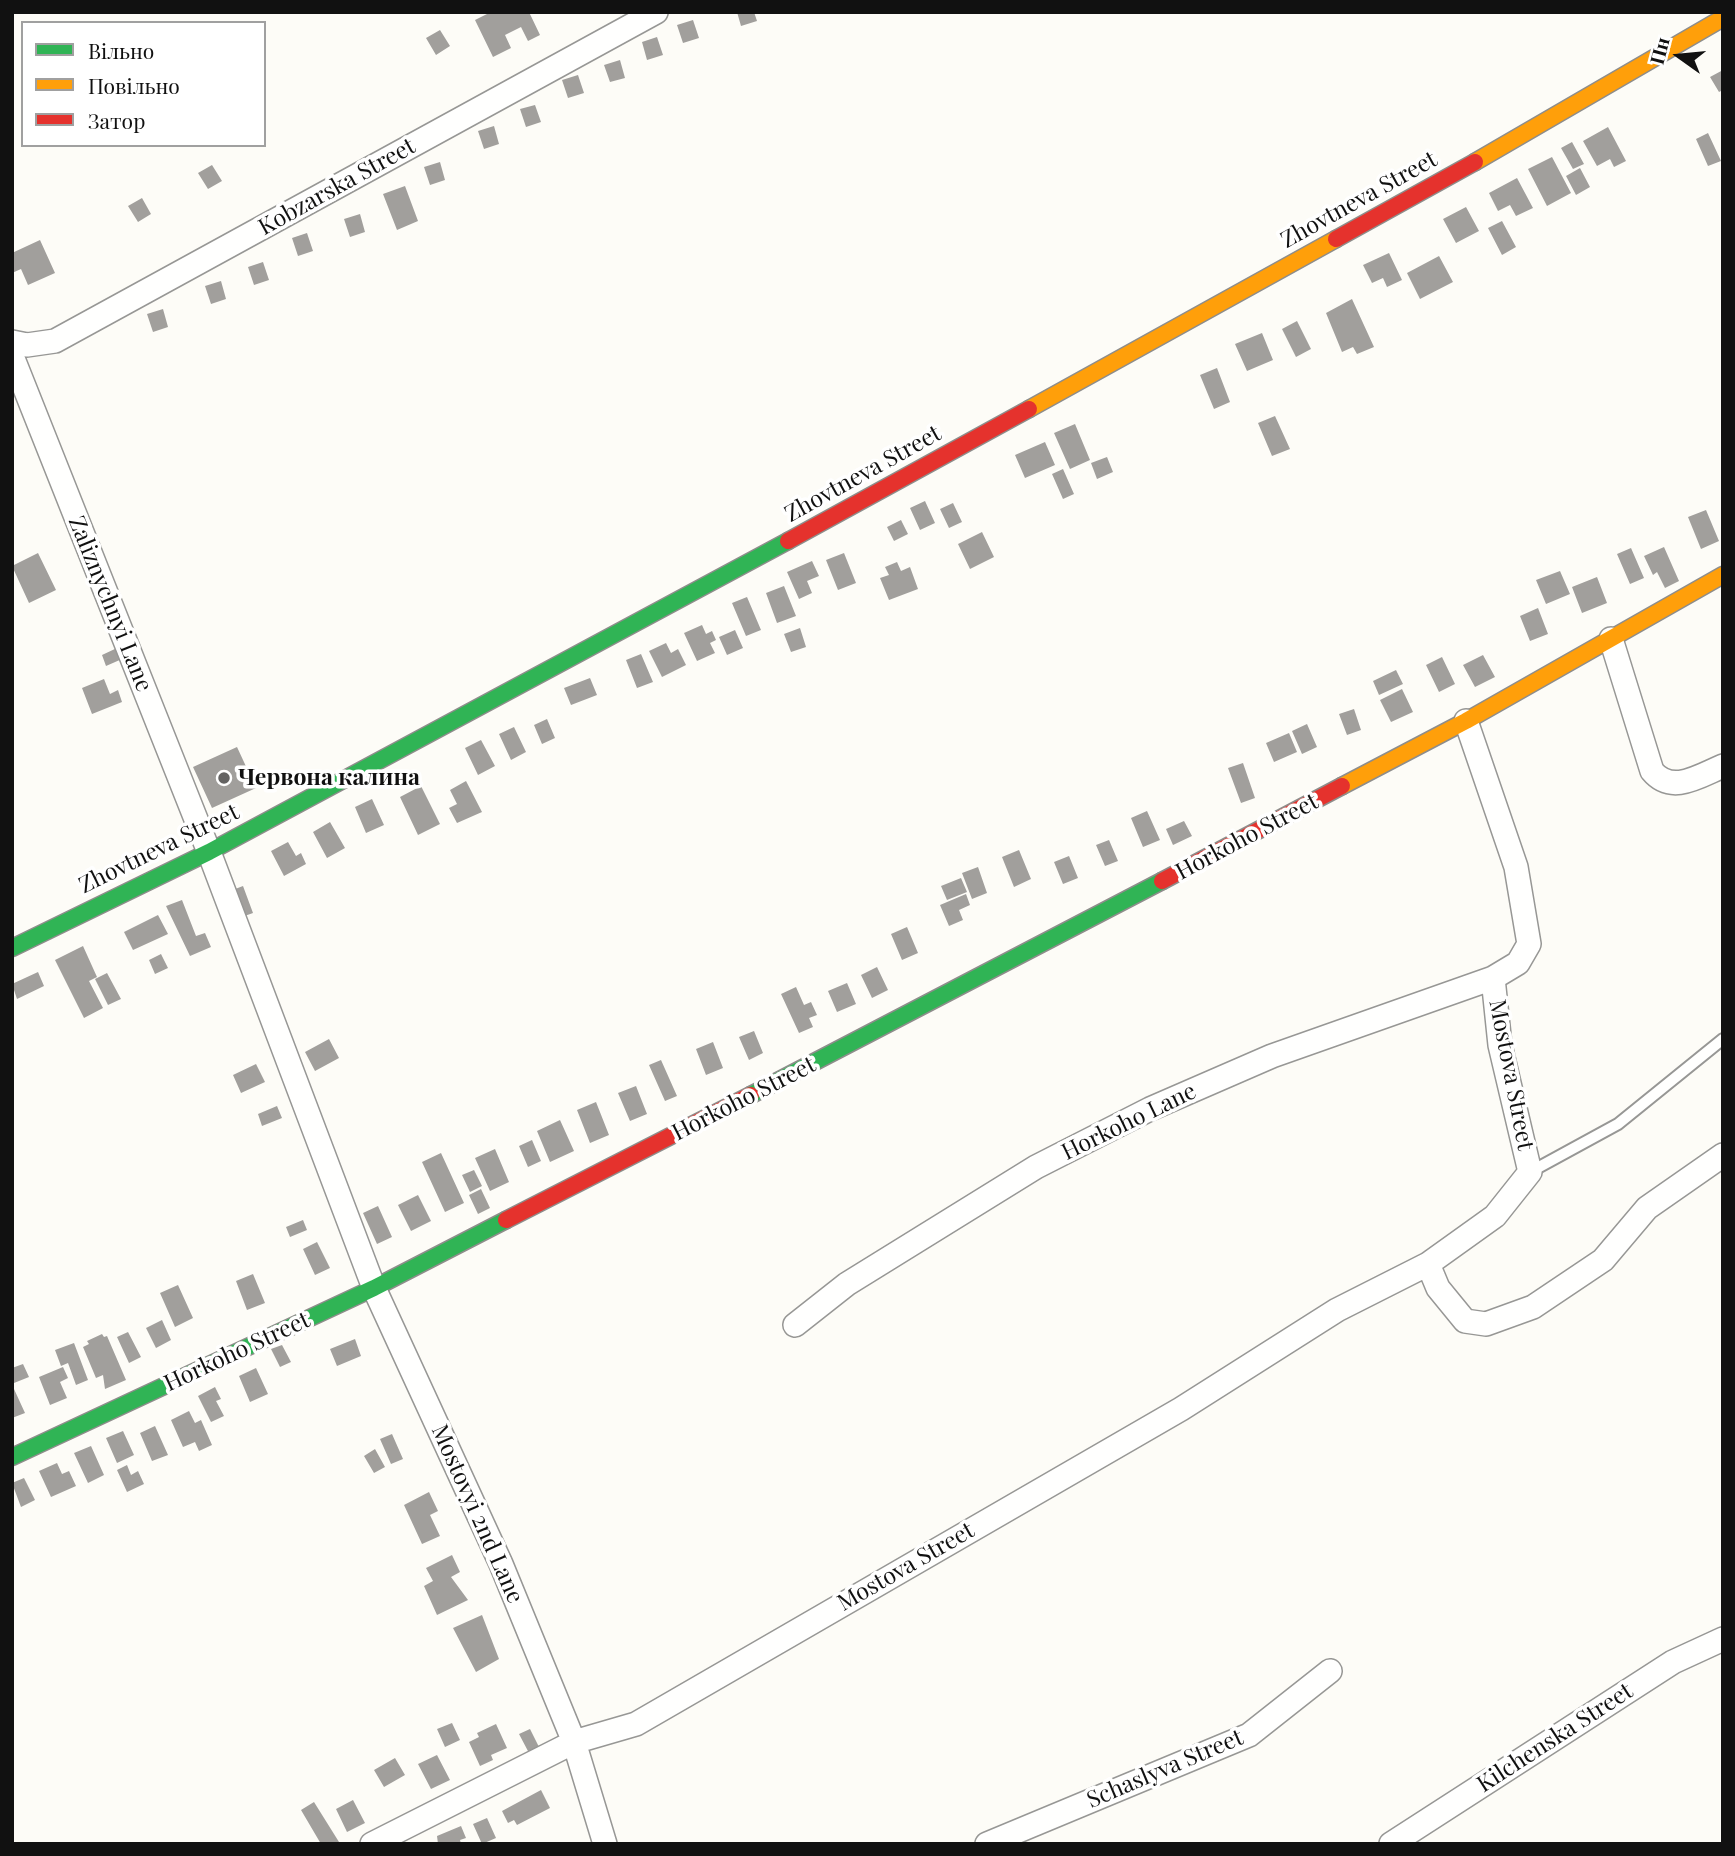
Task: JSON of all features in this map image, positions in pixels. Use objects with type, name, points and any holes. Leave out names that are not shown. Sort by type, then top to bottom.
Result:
[{"type":"street","name":"Kobzarska Street","points":[[12,342],[27,345],[55,341],[656,12]]},
{"type":"street","name":"Zhovtneva Street","points":[[12,948],[209,852],[901,480],[1561,114],[1723,18]]},
{"type":"street","name":"Zaliznychnyi Lane","points":[[12,356],[209,852],[374,1288]]},
{"type":"street","name":"Horkoho Street","points":[[12,1457],[374,1288],[948,994],[1466,721],[1723,575]]},
{"type":"street","points":[[1611,639],[1652,771],[1658,779],[1668,783],[1681,783],[1723,766]]},
{"type":"street","points":[[1466,721],[1516,867],[1528,923],[1529,944],[1518,963],[1493,978]]},
{"type":"street","name":"Mostova Street","points":[[372,1844],[574,1742],[636,1724],[1181,1409],[1337,1310],[1428,1264],[1495,1216],[1530,1172],[1500,1045],[1493,978]]},
{"type":"street","name":"Horkoho Lane","points":[[795,1325],[847,1284],[1036,1167],[1150,1110],[1272,1056],[1493,978]]},
{"type":"street","points":[[1428,1264],[1438,1288],[1465,1321],[1486,1324],[1533,1307],[1603,1260],[1647,1208],[1723,1155]]},
{"type":"street","name":"Mostovyi 2nd Lane","points":[[374,1288],[501,1564],[574,1742],[605,1844]]},
{"type":"street","name":"Kilchenska Street","points":[[1391,1844],[1673,1662],[1723,1639]]},
{"type":"street","name":"Schaslyva Street","points":[[987,1844],[1155,1777],[1249,1735],[1330,1671]]},
{"type":"lane","name":"Mostova Street","points":[[1530,1172],[1618,1124],[1723,1040]]},
{"type":"building","points":[[491,12],[529,12],[540,35],[528,41],[521,27],[505,35],[511,48],[493,57],[475,20]]},
{"type":"building","points":[[737,12],[754,12],[757,21],[741,26]]},
{"type":"building","points":[[693,20],[699,38],[683,43],[677,25]]},
{"type":"building","points":[[440,30],[450,46],[436,55],[426,38]]},
{"type":"building","points":[[657,37],[663,55],[647,60],[642,42]]},
{"type":"building","points":[[620,60],[625,78],[610,82],[604,65]]},
{"type":"building","points":[[1723,70],[1723,90],[1719,92],[1710,77]]},
{"type":"building","points":[[578,75],[584,93],[568,98],[562,80]]},
{"type":"building","points":[[535,105],[541,122],[526,127],[520,109]]},
{"type":"building","points":[[494,126],[499,144],[484,149],[478,131]]},
{"type":"building","points":[[1608,127],[1626,161],[1614,167],[1610,159],[1597,166],[1583,141]]},
{"type":"building","points":[[1708,133],[1721,161],[1708,166],[1696,139]]},
{"type":"building","points":[[1572,142],[1584,164],[1573,169],[1561,148]]},
{"type":"building","points":[[1552,157],[1571,193],[1547,206],[1528,169]]},
{"type":"building","points":[[440,162],[445,180],[430,185],[424,167]]},
{"type":"building","points":[[212,165],[222,181],[208,189],[198,173]]},
{"type":"building","points":[[1580,168],[1590,187],[1576,195],[1566,176]]},
{"type":"building","points":[[1517,178],[1533,208],[1516,216],[1510,205],[1498,211],[1489,193]]},
{"type":"building","points":[[405,186],[418,221],[397,230],[383,194]]},
{"type":"building","points":[[142,198],[151,214],[138,222],[128,206]]},
{"type":"building","points":[[1466,207],[1479,231],[1456,243],[1443,219]]},
{"type":"building","points":[[360,214],[365,232],[350,237],[344,219]]},
{"type":"building","points":[[1502,221],[1516,247],[1502,255],[1488,228]]},
{"type":"building","points":[[307,233],[313,251],[298,256],[292,238]]},
{"type":"building","points":[[40,240],[55,273],[28,285],[21,269],[12,273],[12,253]]},
{"type":"building","points":[[1389,253],[1402,280],[1387,287],[1383,278],[1372,283],[1363,265]]},
{"type":"building","points":[[1439,256],[1453,282],[1420,299],[1407,273]]},
{"type":"building","points":[[263,262],[269,280],[254,285],[248,267]]},
{"type":"building","points":[[221,281],[226,299],[211,304],[205,286]]},
{"type":"building","points":[[1352,299],[1374,347],[1357,354],[1353,347],[1342,352],[1326,313]]},
{"type":"building","points":[[163,309],[168,327],[153,332],[147,314]]},
{"type":"building","points":[[1297,321],[1311,349],[1296,357],[1282,329]]},
{"type":"building","points":[[1262,333],[1273,360],[1247,371],[1235,344]]},
{"type":"building","points":[[1217,368],[1230,402],[1214,409],[1200,375]]},
{"type":"building","points":[[1275,416],[1290,449],[1272,456],[1258,423]]},
{"type":"building","points":[[1075,424],[1090,460],[1070,469],[1054,433]]},
{"type":"building","points":[[1045,442],[1055,465],[1025,478],[1015,455]]},
{"type":"building","points":[[1107,457],[1113,472],[1097,479],[1091,463]]},
{"type":"building","points":[[1063,469],[1074,494],[1063,499],[1052,474]]},
{"type":"building","points":[[925,501],[935,523],[920,530],[910,508]]},
{"type":"building","points":[[953,503],[962,522],[949,528],[940,509]]},
{"type":"building","points":[[1706,510],[1719,541],[1701,549],[1688,517]]},
{"type":"building","points":[[901,520],[908,534],[894,541],[887,527]]},
{"type":"building","points":[[982,532],[994,557],[970,569],[958,544]]},
{"type":"building","points":[[1664,547],[1679,581],[1665,588],[1657,572],[1653,575],[1644,556]]},
{"type":"building","points":[[1631,548],[1644,578],[1630,584],[1617,554]]},
{"type":"building","points":[[38,553],[56,590],[29,603],[12,566]]},
{"type":"building","points":[[844,553],[856,583],[838,590],[826,560]]},
{"type":"building","points":[[812,561],[819,576],[807,581],[812,593],[799,599],[787,572]]},
{"type":"building","points":[[897,562],[901,571],[910,567],[918,589],[889,600],[880,578],[889,575],[885,567]]},
{"type":"building","points":[[1560,571],[1570,594],[1546,604],[1536,580]]},
{"type":"building","points":[[1597,577],[1607,603],[1582,613],[1572,587]]},
{"type":"building","points":[[784,586],[796,616],[777,623],[766,593]]},
{"type":"building","points":[[747,597],[761,630],[746,636],[732,603]]},
{"type":"building","points":[[1538,608],[1548,634],[1530,641],[1520,616]]},
{"type":"building","points":[[702,625],[706,634],[712,631],[716,640],[710,643],[715,653],[697,661],[684,633]]},
{"type":"building","points":[[800,628],[806,647],[791,652],[784,634]]},
{"type":"building","points":[[735,630],[743,648],[727,655],[719,637]]},
{"type":"building","points":[[666,643],[671,653],[678,649],[686,665],[662,677],[649,651]]},
{"type":"building","points":[[117,648],[122,659],[106,666],[102,655]]},
{"type":"building","points":[[641,654],[653,682],[637,688],[626,660]]},
{"type":"building","points":[[1483,655],[1495,677],[1475,687],[1463,665]]},
{"type":"building","points":[[1442,657],[1455,684],[1439,692],[1426,665]]},
{"type":"building","points":[[1396,670],[1403,684],[1379,695],[1373,681]]},
{"type":"building","points":[[590,678],[597,695],[571,705],[564,688]]},
{"type":"building","points":[[104,679],[110,694],[118,690],[122,702],[92,714],[82,688]]},
{"type":"building","points":[[1402,689],[1413,712],[1391,722],[1380,700]]},
{"type":"building","points":[[1354,709],[1361,730],[1347,735],[1339,714]]},
{"type":"building","points":[[547,719],[555,738],[542,744],[534,725]]},
{"type":"building","points":[[1307,724],[1317,747],[1302,754],[1292,731]]},
{"type":"building","points":[[514,727],[526,752],[511,760],[499,734]]},
{"type":"building","points":[[1289,733],[1297,752],[1274,762],[1266,743]]},
{"type":"building","points":[[481,740],[495,766],[478,775],[465,748]]},
{"type":"building","name":"Червона калина","points":[[237,747],[256,788],[212,808],[193,767]]},
{"type":"building","points":[[1243,763],[1255,798],[1241,803],[1228,768]]},
{"type":"building","points":[[466,781],[482,812],[457,823],[449,808],[457,804],[450,790]]},
{"type":"building","points":[[421,786],[440,824],[418,835],[400,797]]},
{"type":"building","points":[[372,799],[384,825],[366,833],[355,807]]},
{"type":"building","points":[[1147,811],[1160,840],[1143,847],[1131,818]]},
{"type":"building","points":[[1184,821],[1192,836],[1173,845],[1166,829]]},
{"type":"building","points":[[330,822],[345,848],[327,858],[313,832]]},
{"type":"building","points":[[1109,840],[1118,861],[1105,866],[1096,845]]},
{"type":"building","points":[[288,842],[296,856],[301,853],[306,864],[284,876],[271,851]]},
{"type":"building","points":[[1019,850],[1031,879],[1014,887],[1002,857]]},
{"type":"building","points":[[1069,856],[1078,878],[1063,884],[1054,862]]},
{"type":"building","points":[[978,867],[987,893],[972,899],[962,873]]},
{"type":"building","points":[[961,878],[967,892],[947,900],[941,886]]},
{"type":"building","points":[[243,886],[253,913],[239,918],[230,891]]},
{"type":"building","points":[[966,894],[970,905],[959,910],[963,920],[949,926],[940,905]]},
{"type":"building","points":[[182,900],[196,936],[205,933],[211,947],[190,956],[166,906]]},
{"type":"building","points":[[158,915],[168,934],[133,950],[124,932]]},
{"type":"building","points":[[907,927],[918,953],[902,960],[891,934]]},
{"type":"building","points":[[83,946],[97,977],[89,981],[103,1008],[84,1018],[55,960]]},
{"type":"building","points":[[161,954],[168,968],[155,974],[149,960]]},
{"type":"building","points":[[877,967],[888,990],[872,998],[861,975]]},
{"type":"building","points":[[38,972],[44,986],[17,999],[12,984]]},
{"type":"building","points":[[107,973],[121,999],[108,1005],[95,979]]},
{"type":"building","points":[[847,983],[856,1004],[837,1012],[828,991]]},
{"type":"building","points":[[796,987],[804,1005],[811,1002],[817,1015],[809,1018],[813,1027],[799,1033],[781,994]]},
{"type":"building","points":[[754,1031],[763,1053],[749,1060],[739,1037]]},
{"type":"building","points":[[329,1039],[339,1058],[315,1071],[305,1052]]},
{"type":"building","points":[[713,1042],[723,1068],[706,1075],[696,1049]]},
{"type":"building","points":[[661,1060],[677,1096],[665,1101],[649,1065]]},
{"type":"building","points":[[256,1064],[265,1082],[241,1093],[233,1075]]},
{"type":"building","points":[[636,1086],[647,1114],[630,1121],[618,1093]]},
{"type":"building","points":[[596,1102],[609,1135],[590,1143],[577,1110]]},
{"type":"building","points":[[277,1106],[282,1118],[262,1126],[258,1114]]},
{"type":"building","points":[[560,1120],[574,1151],[550,1162],[537,1131]]},
{"type":"building","points":[[532,1140],[541,1161],[528,1167],[519,1146]]},
{"type":"building","points":[[495,1149],[509,1182],[490,1191],[475,1158]]},
{"type":"building","points":[[441,1153],[464,1203],[445,1212],[422,1162]]},
{"type":"building","points":[[474,1170],[482,1186],[470,1192],[462,1175]]},
{"type":"building","points":[[481,1189],[490,1208],[478,1214],[469,1195]]},
{"type":"building","points":[[418,1195],[431,1221],[411,1231],[398,1205]]},
{"type":"building","points":[[378,1206],[392,1237],[377,1244],[363,1213]]},
{"type":"building","points":[[303,1220],[307,1230],[290,1237],[286,1227]]},
{"type":"building","points":[[317,1242],[330,1268],[315,1275],[303,1249]]},
{"type":"building","points":[[253,1274],[265,1303],[247,1310],[236,1281]]},
{"type":"building","points":[[178,1285],[193,1318],[175,1327],[160,1293]]},
{"type":"building","points":[[162,1320],[171,1340],[156,1348],[146,1328]]},
{"type":"building","points":[[128,1332],[141,1357],[129,1363],[117,1337]]},
{"type":"building","points":[[102,1334],[107,1336],[126,1380],[105,1389],[103,1375],[96,1378],[83,1347],[89,1344],[87,1341]]},
{"type":"building","points":[[355,1339],[361,1356],[337,1366],[330,1349]]},
{"type":"building","points":[[74,1343],[88,1380],[76,1385],[68,1363],[61,1366],[55,1350]]},
{"type":"building","points":[[282,1345],[291,1362],[280,1367],[271,1349]]},
{"type":"building","points":[[23,1364],[29,1377],[14,1383],[12,1368]]},
{"type":"building","points":[[63,1367],[68,1378],[60,1382],[67,1398],[50,1405],[39,1377]]},
{"type":"building","points":[[256,1368],[268,1394],[250,1402],[239,1376]]},
{"type":"building","points":[[215,1387],[221,1399],[216,1401],[224,1416],[211,1422],[198,1396]]},
{"type":"building","points":[[14,1389],[25,1413],[12,1418],[12,1390]]},
{"type":"building","points":[[189,1411],[195,1423],[201,1420],[212,1445],[199,1451],[195,1442],[183,1447],[171,1420]]},
{"type":"building","points":[[155,1426],[168,1455],[152,1461],[140,1433]]},
{"type":"building","points":[[123,1431],[134,1455],[117,1463],[106,1438]]},
{"type":"building","points":[[392,1434],[403,1459],[391,1464],[380,1439]]},
{"type":"building","points":[[91,1446],[104,1475],[88,1483],[74,1453]]},
{"type":"building","points":[[375,1449],[385,1467],[374,1473],[364,1456]]},
{"type":"building","points":[[57,1463],[62,1474],[69,1471],[76,1486],[51,1497],[39,1471]]},
{"type":"building","points":[[127,1465],[131,1475],[138,1471],[144,1484],[127,1492],[117,1470]]},
{"type":"building","points":[[24,1478],[35,1500],[21,1507],[12,1483]]},
{"type":"building","points":[[429,1492],[438,1511],[430,1515],[440,1536],[422,1544],[404,1505]]},
{"type":"building","points":[[452,1555],[460,1572],[451,1577],[468,1600],[437,1615],[424,1586],[433,1581],[426,1568]]},
{"type":"building","points":[[482,1615],[499,1659],[476,1672],[453,1628]]},
{"type":"building","points":[[452,1723],[460,1740],[445,1747],[437,1729]]},
{"type":"building","points":[[496,1724],[507,1748],[491,1755],[493,1760],[480,1766],[469,1742],[479,1737],[477,1733]]},
{"type":"building","points":[[530,1729],[539,1747],[529,1753],[519,1734]]},
{"type":"building","points":[[437,1755],[450,1780],[431,1789],[418,1764]]},
{"type":"building","points":[[395,1758],[405,1775],[384,1787],[374,1770]]},
{"type":"building","points":[[541,1790],[550,1808],[517,1825],[514,1820],[508,1823],[502,1811]]},
{"type":"building","points":[[353,1800],[365,1823],[347,1832],[336,1809]]},
{"type":"building","points":[[314,1802],[339,1842],[336,1844],[321,1844],[301,1810]]},
{"type":"building","points":[[487,1818],[496,1838],[482,1844],[473,1824]]},
{"type":"building","points":[[461,1826],[466,1838],[460,1840],[461,1844],[438,1844],[437,1836]]},
{"type":"traffic: fast","points":[[12,948],[209,852],[788,541]]},
{"type":"traffic: fast","points":[[751,1095],[1162,881]]},
{"type":"traffic: fast","points":[[12,1457],[374,1288],[506,1220]]},
{"type":"traffic: slow","points":[[1475,162],[1723,18]]},
{"type":"traffic: slow","points":[[1029,409],[1336,239]]},
{"type":"traffic: slow","points":[[1342,786],[1466,721],[1723,575]]},
{"type":"traffic: jam","points":[[1336,239],[1475,162]]},
{"type":"traffic: jam","points":[[788,541],[1029,409]]},
{"type":"traffic: jam","points":[[1162,881],[1342,786]]},
{"type":"traffic: jam","points":[[506,1220],[751,1095]]},
{"type":"place","name":"Червона калина","points":[[224,778]]}]
